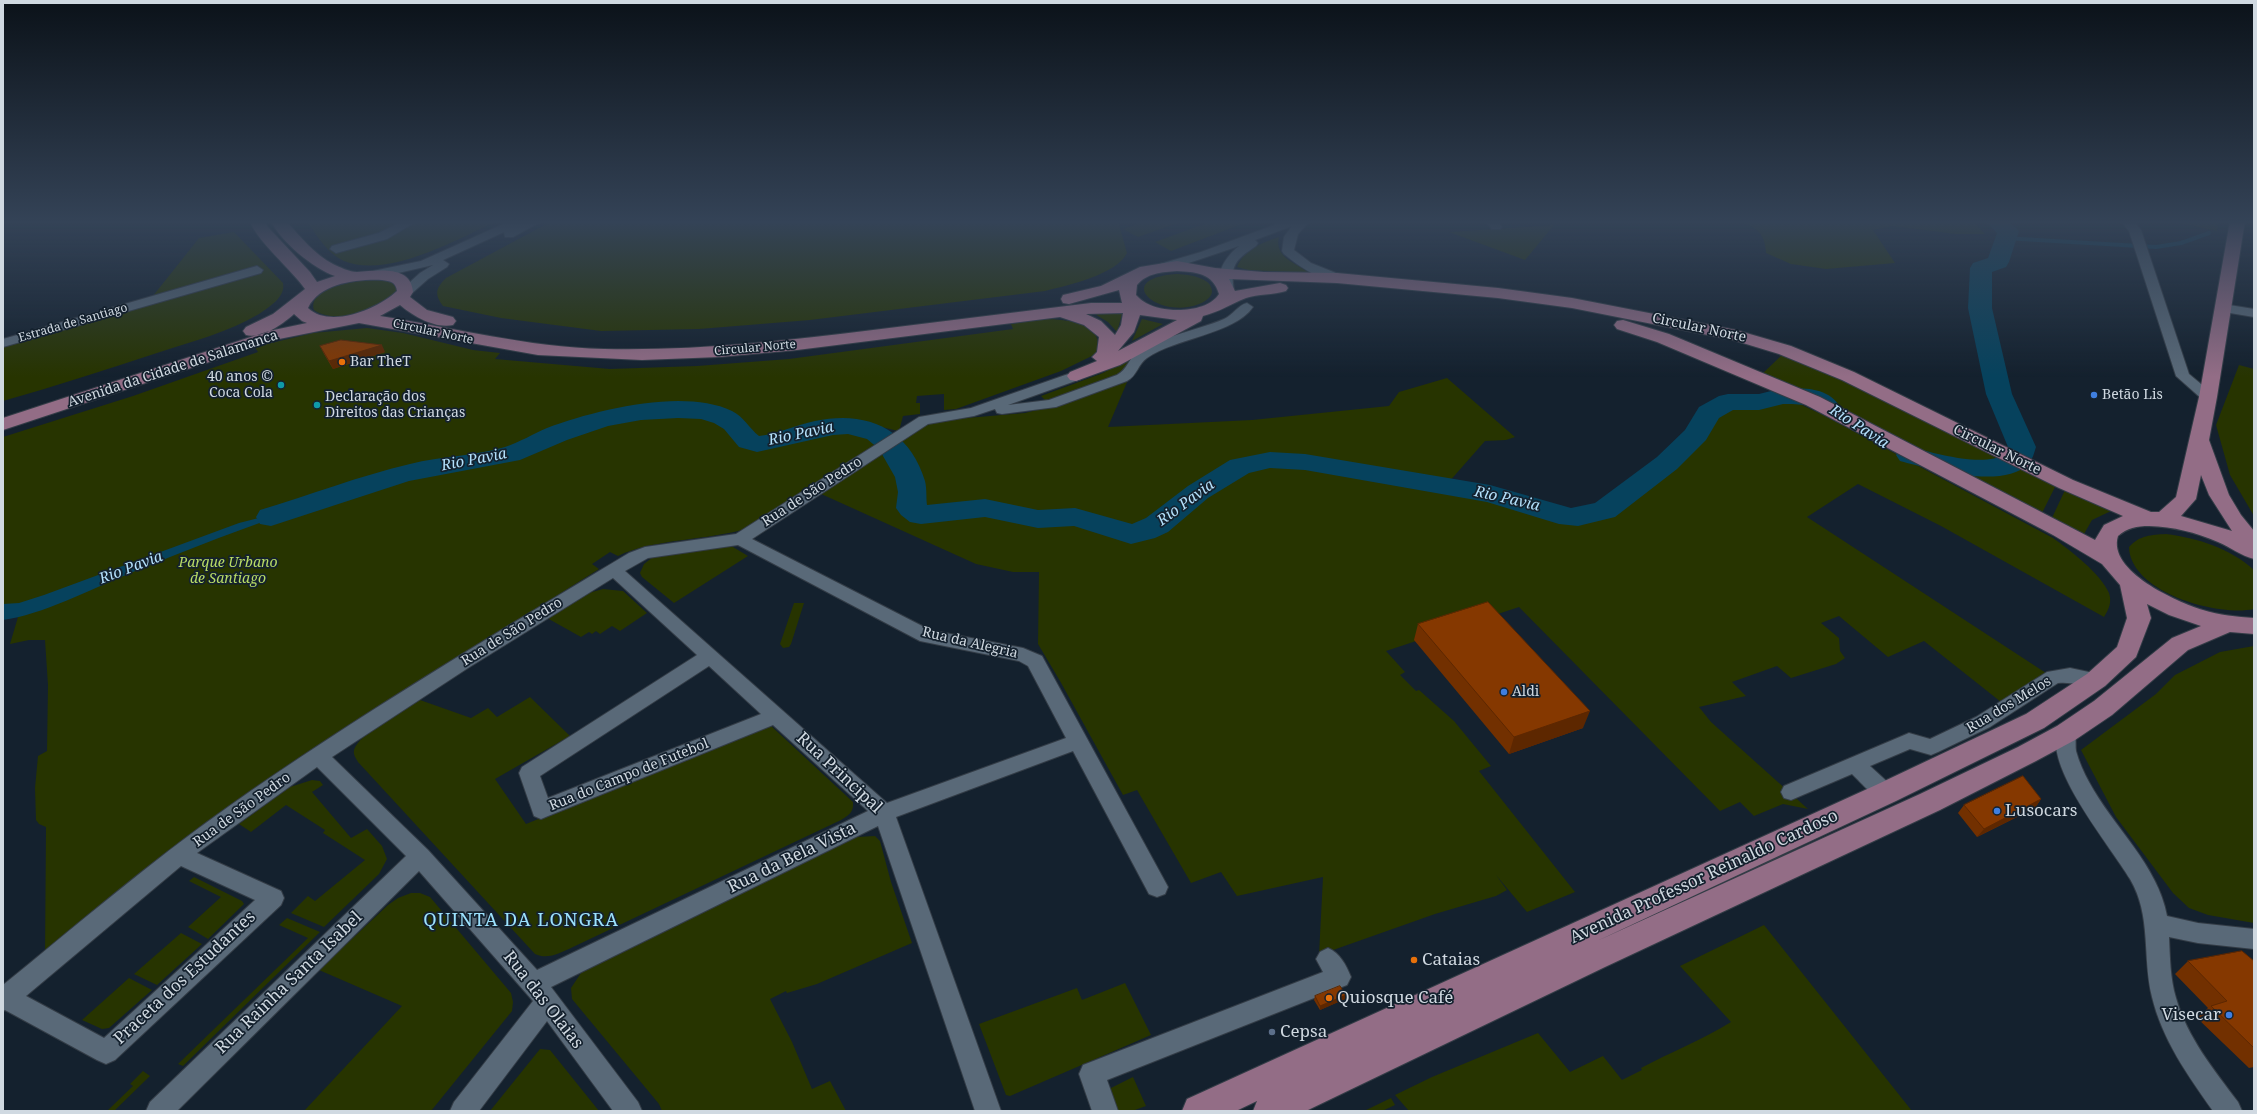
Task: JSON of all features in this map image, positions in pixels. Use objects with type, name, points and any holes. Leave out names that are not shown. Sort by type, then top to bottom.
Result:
[{"type":"main road","points":[[302,273],[312,292],[302,302],[299,309],[303,316],[312,320],[326,322],[352,319],[389,307],[403,295]]},
{"type":"main road","points":[[342,273],[354,277]]},
{"type":"main road","points":[[1076,376],[1105,354],[1124,337],[1132,317],[1132,304],[1127,293],[1128,286],[1132,279],[1140,273]]},
{"type":"main road","name":"Circular Norte","points":[[371,275],[384,275],[402,281],[406,286],[403,295],[414,309],[431,317],[550,340],[620,344],[696,342],[800,334],[1047,303],[1087,295],[1107,289],[1140,273]]},
{"type":"main road","name":"Circular Norte","points":[[1204,273],[1222,280],[1337,278],[1498,293],[1572,303],[1736,335],[1784,350],[1848,376],[2045,474],[2111,505],[2157,520]]},
{"type":"main road","points":[[2157,520],[2186,499],[2208,397],[2229,273]]},
{"type":"main road","name":"Avenida da Cidade de Salamanca","points":[[3,413],[59,396],[256,329],[279,318],[312,292],[337,281],[371,275]]},
{"type":"main road","points":[[1076,376],[1114,360],[1173,327],[1212,309],[1225,300],[1222,280]]},
{"type":"main road","name":"Circular Norte","points":[[352,319],[405,324],[516,347],[563,352],[642,355],[752,350],[1132,304],[1151,312],[1180,316],[1212,309],[1242,294],[1255,291],[1305,287],[1418,294],[1546,308],[1595,317],[1641,330],[1755,376],[1844,416],[2087,544],[2110,559]]},
{"type":"main road","points":[[1058,312],[1084,318],[1103,329],[1108,337],[1108,345],[1105,354]]},
{"type":"main road","name":"Avenida da Cidade de Salamanca","points":[[3,424],[275,335],[352,319]]},
{"type":"main road","points":[[2198,439],[2219,496],[2232,518],[2254,545]]},
{"type":"main road","points":[[2254,552],[2216,533],[2189,525],[2157,520],[2127,522],[2111,530],[2105,543],[2110,559],[2130,581],[2150,595],[2174,607],[2200,617],[2227,624],[2254,626]]},
{"type":"main road","name":"Avenida Professor Reinaldo Cardoso","points":[[1199,1111],[1886,792],[2035,721],[2096,680],[2128,651],[2140,618],[2130,581]]},
{"type":"main road","name":"Avenida Professor Reinaldo Cardoso","points":[[1270,1111],[1594,957],[1930,802],[2066,733],[2103,708],[2180,644],[2227,624]]},
{"type":"street","name":"Estrada de Santiago","points":[[3,343],[247,273]]},
{"type":"street","points":[[371,275],[385,273]]},
{"type":"street","points":[[403,295],[429,273]]},
{"type":"street","points":[[1222,280],[1224,273]]},
{"type":"street","points":[[1324,273],[1337,278]]},
{"type":"street","points":[[2150,273],[2184,376],[2208,397]]},
{"type":"street","points":[[1034,399],[1051,404],[1122,378],[1128,375],[1141,356],[1187,335],[1230,321],[1247,307]]},
{"type":"street","points":[[2223,308],[2254,313]]},
{"type":"street","name":"Rua de São Pedro","points":[[4,999],[179,855],[318,755],[614,570],[645,553],[740,538],[924,420],[962,415],[1034,399],[1076,376]]},
{"type":"street","name":"Rua da Alegria","points":[[740,538],[926,636],[1023,655],[1035,661],[1157,887]]},
{"type":"street","name":"Rua Principal","points":[[614,570],[884,813],[988,1111]]},
{"type":"street","name":"Rua do Campo de Futebol","points":[[710,656],[529,773],[542,810],[776,716]]},
{"type":"street","name":"Rua dos Melos","points":[[1791,792],[1909,741],[1931,747],[1983,722],[2054,677],[2070,675],[2096,680]]},
{"type":"street","points":[[2066,733],[2067,752],[2074,775],[2148,890],[2156,924],[2160,979],[2167,1010],[2191,1060],[2229,1111]]},
{"type":"street","name":"Rua da Bela Vista","points":[[541,993],[884,813],[1079,741]]},
{"type":"street","name":"Rua das Olaias","points":[[318,755],[420,856],[541,993],[629,1111]]},
{"type":"street","points":[[1854,764],[1886,792]]},
{"type":"street","name":"Praceta dos Estudantes","points":[[4,999],[106,1052],[273,898],[179,855]]},
{"type":"street","name":"Rua Rainha Santa Isabel","points":[[159,1111],[420,856]]},
{"type":"street","points":[[2156,924],[2198,934],[2254,939]]},
{"type":"street","points":[[1105,1111],[1092,1074],[1339,977],[1328,959]]},
{"type":"street","points":[[463,1111],[541,993]]},
{"type":"green space","points":[[171,273],[273,273],[283,283],[282,293],[276,301],[259,314],[236,326],[211,336],[3,401],[3,345],[149,301]]},
{"type":"green space","points":[[455,273],[1102,273],[1078,282],[1045,291],[810,320],[699,329],[601,331],[501,318],[443,306],[438,298],[437,291],[446,278]]},
{"type":"green space","points":[[1176,274],[1198,277],[1204,280],[1211,287],[1212,292],[1209,298],[1199,304],[1184,308],[1169,307],[1157,303],[1148,297],[1144,290],[1147,283],[1157,277]]},
{"type":"green space","points":[[377,279],[392,282],[398,289],[397,294],[370,311],[349,316],[334,316],[326,315],[314,310],[314,302],[319,295],[327,290],[349,283]]},
{"type":"green space","points":[[1093,313],[1122,314],[1117,332],[1108,322]]},
{"type":"green space","name":"Parque Urbano de Santiago","points":[[1042,319],[1061,320],[1081,324],[1090,329],[1096,335],[1098,343],[1096,354],[1061,371],[956,409],[944,410],[944,394],[917,396],[916,403],[920,403],[920,414],[903,416],[899,431],[868,425],[826,423],[771,438],[756,439],[746,434],[739,417],[732,425],[732,430],[740,440],[753,446],[819,431],[836,429],[852,430],[867,435],[878,446],[749,528],[648,546],[618,556],[610,552],[592,564],[599,569],[466,653],[45,958],[46,827],[39,824],[36,820],[35,788],[38,756],[47,751],[48,685],[45,640],[29,640],[10,644],[18,617],[19,604],[3,604],[3,437],[133,396],[258,352],[255,347],[313,333],[367,328],[403,333],[473,350],[500,353],[495,359],[610,369],[697,366],[789,359],[1013,329],[1011,324]]},
{"type":"green space","points":[[1142,319],[1163,324],[1132,341]]},
{"type":"green space","points":[[1783,354],[1850,382],[2056,485],[2041,515],[1761,375]]},
{"type":"green space","points":[[1133,357],[1124,372],[1047,402],[1041,396],[1103,373]]},
{"type":"green space","points":[[2239,365],[2254,369],[2254,516],[2230,475],[2216,425]]},
{"type":"green space","points":[[1447,378],[1515,437],[1506,440],[1485,441],[1448,483],[1559,518],[1589,518],[1606,512],[1671,466],[1700,436],[1715,413],[1731,405],[1762,405],[1787,398],[1823,415],[2053,538],[2076,556],[2099,578],[2109,593],[2109,608],[2104,617],[1941,526],[1858,484],[1807,517],[2046,673],[2001,702],[1924,641],[1888,657],[1839,616],[1821,623],[1839,638],[1840,651],[1845,658],[1836,664],[1791,678],[1777,666],[1732,682],[1746,696],[1699,707],[1711,722],[1808,809],[1783,804],[1754,816],[1740,802],[1720,811],[1519,607],[1386,651],[1405,672],[1400,675],[1416,691],[1419,690],[1454,721],[1491,766],[1479,771],[1575,892],[1527,912],[1496,875],[1507,890],[1496,896],[1435,914],[1319,955],[1323,877],[1237,896],[1221,872],[1191,883],[1137,790],[1123,795],[1038,644],[1039,572],[1013,572],[976,564],[819,493],[932,421],[1025,413],[1061,404],[1128,380],[1108,427],[1252,420],[1389,406],[1399,392]]},
{"type":"green space","points":[[2065,490],[2111,511],[2092,520],[2084,534],[2051,520]]},
{"type":"green space","points":[[2166,534],[2189,538],[2213,545],[2245,562],[2254,570],[2254,609],[2219,609],[2198,605],[2159,589],[2144,577],[2133,563],[2129,547],[2137,540],[2142,538],[2151,535]]},
{"type":"green space","points":[[728,544],[748,556],[674,603],[642,577],[640,573],[644,564],[653,557]]},
{"type":"green space","points":[[603,589],[623,591],[647,613],[620,631],[612,626],[600,634],[596,631],[592,634],[589,632],[581,637],[547,618],[585,594]]},
{"type":"green space","points":[[794,603],[804,603],[791,644],[789,647],[783,648],[780,644]]},
{"type":"green space","points":[[2254,646],[2254,923],[2208,915],[2189,908],[2173,893],[2116,817],[2081,750],[2156,694],[2175,675],[2220,652]]},
{"type":"green space","points":[[530,697],[570,736],[495,779],[526,824],[770,725],[853,802],[852,811],[841,820],[573,947],[554,955],[540,956],[535,954],[358,762],[354,752],[357,744],[364,737],[420,700],[471,718],[488,708],[497,717]]},
{"type":"green space","points":[[312,780],[320,781],[323,785],[312,792],[351,838],[367,829],[382,846],[387,859],[379,874],[324,927],[291,913],[308,896],[315,901],[365,860],[323,833],[325,830],[286,805],[251,832],[239,824],[290,787]]},
{"type":"green space","points":[[875,836],[880,841],[891,882],[912,943],[817,984],[787,993],[786,991],[770,999],[792,1042],[812,1089],[830,1081],[846,1111],[662,1111],[659,1104],[572,999],[571,988],[583,970],[857,837]]},
{"type":"green space","points":[[194,877],[242,901],[244,904],[208,939],[188,927],[221,897],[189,881]]},
{"type":"green space","points":[[411,893],[420,893],[430,897],[511,993],[513,1002],[512,1011],[431,1111],[304,1111],[402,1006],[319,970],[388,905],[398,898]]},
{"type":"green space","points":[[287,918],[320,932],[183,1066],[178,1064],[308,938],[279,925]]},
{"type":"green space","points":[[1764,925],[1912,1111],[1409,1111],[1395,1095],[1432,1077],[1538,1033],[1570,1072],[1603,1056],[1622,1080],[1642,1070],[1641,1068],[1709,1035],[1731,1022],[1680,966]]},
{"type":"green space","points":[[181,933],[202,944],[157,985],[134,974]]},
{"type":"green space","points":[[129,978],[152,990],[109,1028],[102,1029],[82,1020]]},
{"type":"green space","points":[[1125,983],[1151,1035],[1010,1096],[1006,1095],[979,1024],[1077,988],[1082,1000]]},
{"type":"green space","points":[[540,1049],[550,1050],[599,1111],[490,1111]]},
{"type":"green space","points":[[143,1071],[150,1076],[114,1111],[107,1111],[133,1086],[130,1084]]},
{"type":"green space","points":[[1133,1077],[1146,1106],[1132,1111],[1116,1111],[1107,1090]]},
{"type":"green space","points":[[1391,1098],[1395,1105],[1382,1111],[1364,1111]]},
{"type":"water","name":"Rio Pavia","points":[[310,505],[241,529],[34,613],[3,620],[3,604],[19,603],[44,595],[239,523]]},
{"type":"building","points":[[341,340],[382,345],[329,361],[320,346]]},
{"type":"building","name":"Aldi","points":[[1488,602],[1590,711],[1514,737],[1418,624]]},
{"type":"building","name":"Lusocars","points":[[2023,776],[2041,799],[1984,829],[1964,805]]},
{"type":"building","points":[[2242,951],[2254,961],[2254,1048],[2211,1006],[2227,1001],[2188,961]]},
{"type":"building","name":"Quiosque Café","points":[[1340,986],[1346,995],[1320,1006],[1315,996]]},
{"type":"waterway","name":"Rio Pavia","points":[[1910,455],[1936,462],[1974,468],[1992,468],[2007,465],[2018,458],[2022,447],[1999,394],[1980,308],[1981,273]]},
{"type":"waterway","name":"Rio Pavia","points":[[271,517],[399,475],[510,454],[557,434],[584,425],[612,417],[655,410],[693,410],[716,414],[730,421],[745,438],[752,443],[757,444],[816,429],[833,427],[848,426],[863,428],[877,433],[889,443],[899,457],[911,481],[911,508],[921,515],[985,508],[1038,519],[1075,517],[1131,534],[1144,531],[1157,525],[1198,492],[1240,466],[1270,460],[1305,462],[1490,494],[1570,517],[1578,517],[1605,510],[1667,463],[1696,434],[1708,413],[1728,402],[1759,402],[1783,396],[1792,396],[1811,397],[1826,405]]},
{"type":"place","name":"Bar TheT","points":[[342,362]]},
{"type":"place","name":"40 anos © Coca Cola","points":[[281,385]]},
{"type":"place","name":"Betão Lis","points":[[2094,395]]},
{"type":"place","name":"Declaração dos Direitos das Crianças","points":[[317,405]]},
{"type":"place","name":"Aldi","points":[[1504,692]]},
{"type":"place","name":"Lusocars","points":[[1997,811]]},
{"type":"place","name":"Cataias","points":[[1414,960]]},
{"type":"place","name":"Quiosque Café","points":[[1329,998]]},
{"type":"place","name":"Visecar","points":[[2229,1015]]},
{"type":"place","name":"Cepsa","points":[[1272,1032]]},
{"type":"district","name":"QUINTA DA LONGRA","points":[[521,921]]}]
